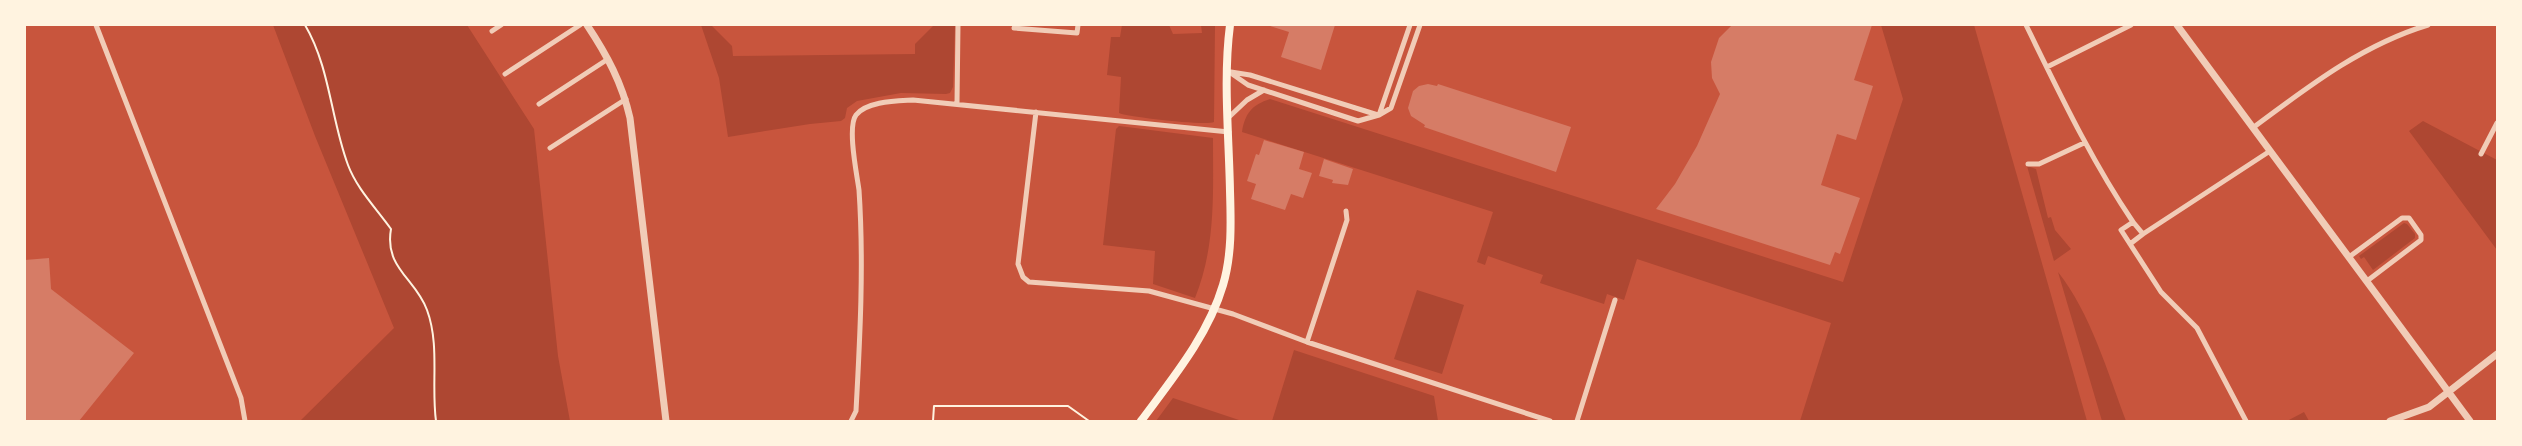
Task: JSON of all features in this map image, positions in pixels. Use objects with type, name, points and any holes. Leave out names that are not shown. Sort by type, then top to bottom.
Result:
[{"type":"main road","points":[[1141,421],[1191,349],[1214,310],[1224,280],[1229,250],[1228,71],[1230,25]]},
{"type":"street","points":[[96,25],[242,398],[245,421]]},
{"type":"street","points":[[492,31],[501,25]]},
{"type":"street","points":[[505,74],[580,25]]},
{"type":"street","points":[[587,25],[616,73],[626,99],[636,162],[666,421]]},
{"type":"street","points":[[957,103],[958,25]]},
{"type":"street","points":[[1014,28],[1077,33],[1078,25]]},
{"type":"street","points":[[1379,115],[1410,25]]},
{"type":"street","points":[[1228,71],[1248,85],[1358,121],[1379,115],[1391,108],[1420,25]]},
{"type":"street","points":[[2026,25],[2084,143],[2105,181],[2143,234]]},
{"type":"street","points":[[2046,67],[2131,25]]},
{"type":"street","points":[[2177,25],[2470,421]]},
{"type":"street","points":[[2254,127],[2345,61],[2402,33],[2428,25]]},
{"type":"street","points":[[539,104],[608,59]]},
{"type":"street","points":[[1228,71],[1258,78],[1379,115]]},
{"type":"street","points":[[1229,117],[1247,100],[1264,90]]},
{"type":"street","points":[[550,148],[626,99]]},
{"type":"street","points":[[851,421],[856,411],[862,303],[859,192],[852,126],[855,116],[866,107],[913,100],[957,103],[1229,132]]},
{"type":"street","points":[[1036,112],[1018,259],[1019,269],[1023,277],[1029,282],[1149,291],[1233,314],[1307,342],[1550,421]]},
{"type":"street","points":[[2481,154],[2497,122]]},
{"type":"street","points":[[2028,164],[2039,164],[2084,143]]},
{"type":"street","points":[[2130,244],[2270,151]]},
{"type":"street","points":[[1307,342],[1347,220],[1346,211]]},
{"type":"street","points":[[2349,257],[2404,217],[2409,218],[2421,235],[2421,240],[2367,281]]},
{"type":"street","points":[[2133,222],[2121,230],[2161,292],[2197,328],[2246,421]]},
{"type":"street","points":[[1577,421],[1615,300]]},
{"type":"street","points":[[2390,421],[2429,407],[2497,354]]},
{"type":"path","points":[[305,25],[324,74],[350,171],[366,197],[391,229],[389,247],[395,262],[428,311],[434,345],[436,421]]},
{"type":"path","points":[[933,421],[934,406],[1068,406],[1089,421]]},
{"type":"shaded area","points":[[273,25],[467,25],[534,129],[558,356],[570,421],[300,421],[394,328],[315,136]]},
{"type":"shaded area","points":[[701,25],[711,25],[732,46],[733,56],[915,54],[915,44],[934,25],[955,25],[953,87],[950,93],[946,94],[901,93],[857,101],[847,108],[845,118],[841,121],[728,137],[719,78]]},
{"type":"shaded area","points":[[1122,25],[1169,25],[1173,34],[1202,33],[1201,25],[1215,25],[1214,122],[1197,123],[1137,117],[1119,113],[1121,77],[1107,75],[1111,37],[1120,37]]},
{"type":"shaded area","points":[[1881,25],[1974,25],[2087,421],[1800,421],[1831,323],[1637,259],[1624,300],[1607,294],[1604,304],[1540,283],[1543,275],[1488,256],[1485,265],[1477,262],[1493,212],[1242,132],[1250,111],[1258,104],[1270,99],[1843,282],[1903,99]]},
{"type":"shaded area","points":[[2423,121],[2497,160],[2497,250],[2409,131]]},
{"type":"shaded area","points":[[1119,126],[1213,138],[1213,199],[1210,239],[1207,259],[1195,298],[1153,284],[1155,251],[1103,245],[1116,129]]},
{"type":"shaded area","points":[[2027,166],[2036,169],[2048,218],[2051,217],[2055,230],[2071,249],[2054,261]]},
{"type":"shaded area","points":[[2404,223],[2415,234],[2415,238],[2373,270],[2364,257],[2361,259],[2359,256]]},
{"type":"shaded area","points":[[2058,272],[2080,305],[2089,324],[2126,421],[2102,421]]},
{"type":"shaded area","points":[[1417,290],[1464,305],[1442,374],[1394,359]]},
{"type":"shaded area","points":[[1294,350],[1434,396],[1438,421],[1272,421]]},
{"type":"shaded area","points":[[1173,398],[1242,421],[1156,421]]},
{"type":"shaded area","points":[[2304,412],[2309,421],[2287,421]]},
{"type":"building","points":[[1267,25],[1335,25],[1321,70],[1281,57],[1289,32]]},
{"type":"building","points":[[1732,25],[1872,25],[1854,80],[1873,86],[1856,140],[1837,134],[1821,185],[1860,198],[1840,254],[1835,252],[1830,265],[1656,209],[1675,184],[1697,146],[1720,94],[1712,78],[1711,62],[1719,38]]},
{"type":"building","points":[[1428,84],[1437,86],[1438,84],[1571,127],[1556,172],[1424,127],[1425,125],[1411,116],[1408,108],[1413,91],[1419,86]]},
{"type":"building","points":[[1264,140],[1304,152],[1299,169],[1312,173],[1303,198],[1291,194],[1285,210],[1251,199],[1256,184],[1247,181],[1256,154],[1259,155]]},
{"type":"building","points":[[1324,159],[1353,169],[1348,185],[1332,183],[1333,180],[1319,176]]},
{"type":"building","points":[[49,258],[51,289],[134,353],[79,421],[25,421],[25,260]]}]
